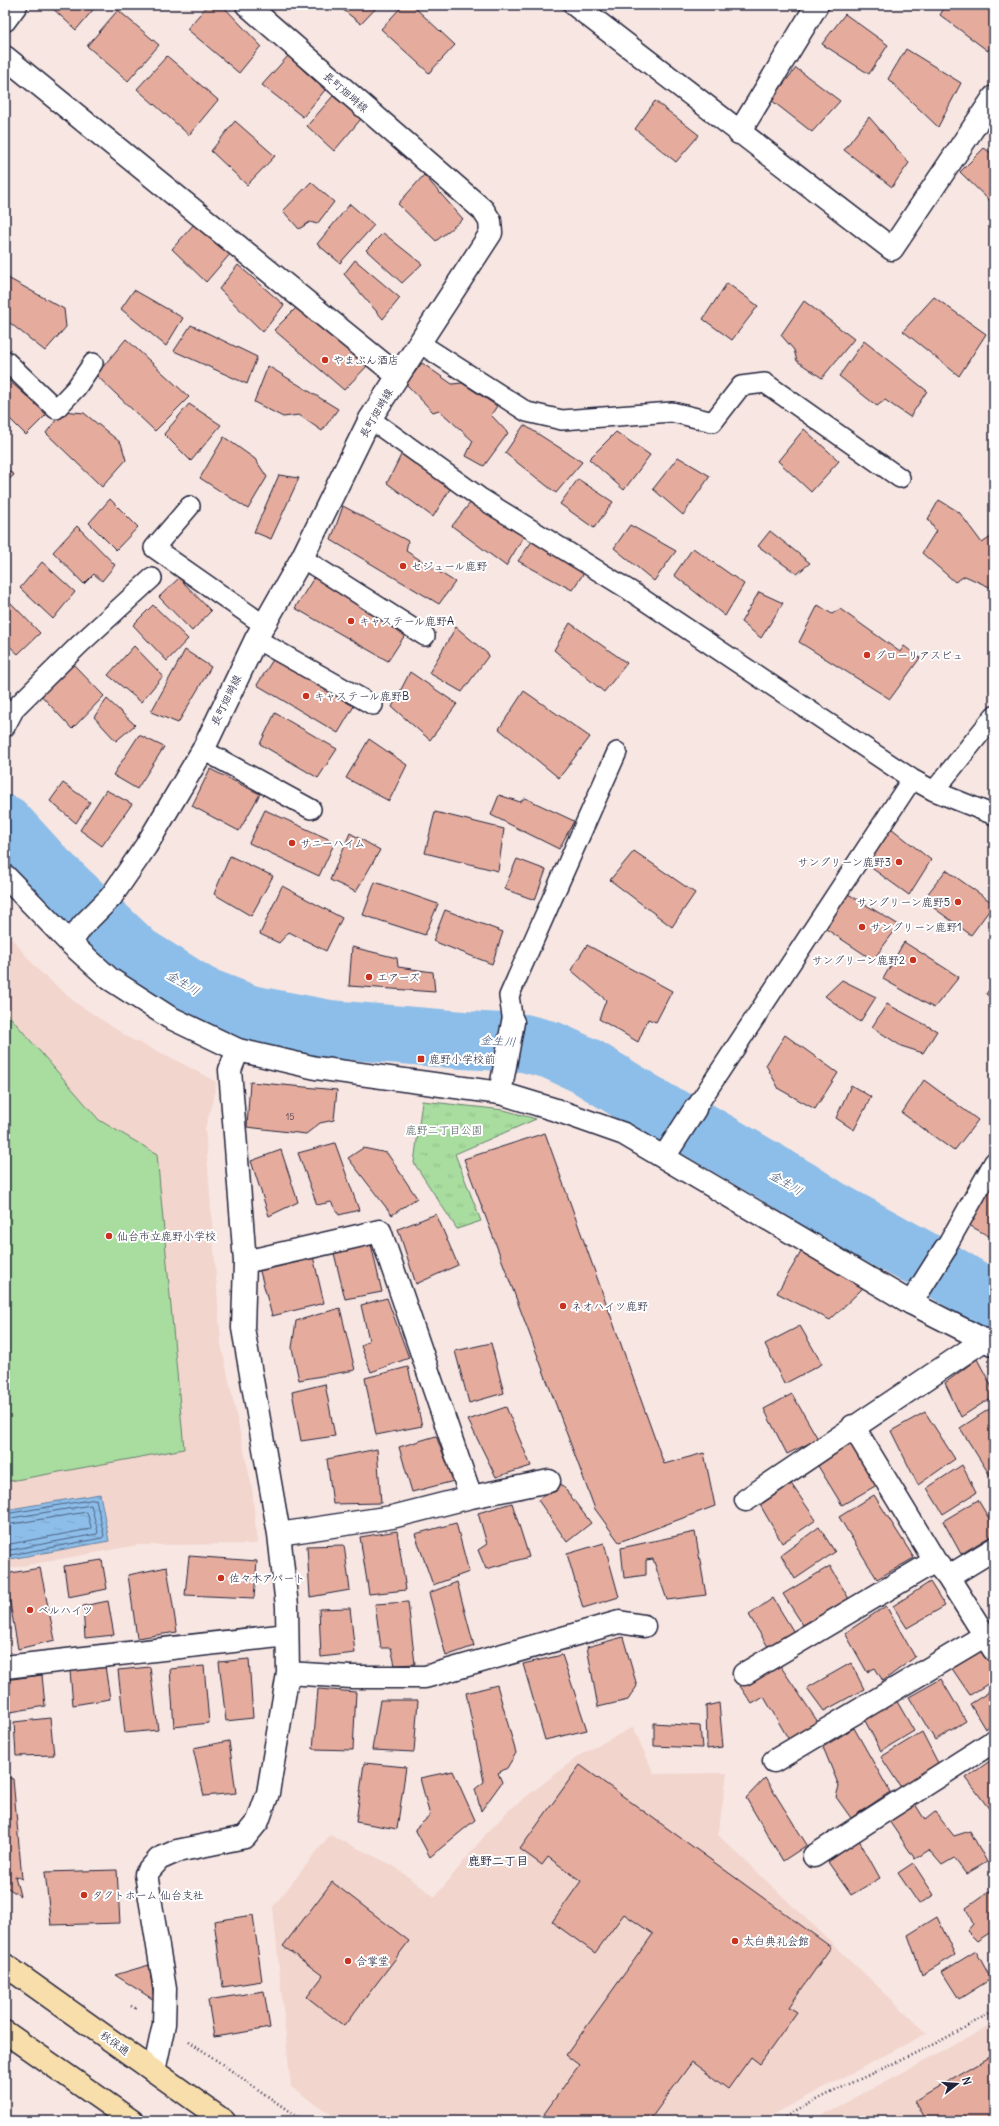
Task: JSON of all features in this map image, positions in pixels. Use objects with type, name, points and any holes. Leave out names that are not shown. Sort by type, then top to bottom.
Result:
[{"type":"highway","name":"秋保通","points":[[5,1965],[224,2121]]},
{"type":"highway","points":[[5,2032],[132,2121]]},
{"type":"street","points":[[5,20],[16,5]]},
{"type":"street","name":"長町畑塒線","points":[[70,943],[83,926],[111,897],[146,846],[203,750],[260,632],[302,558],[370,419],[491,233],[490,220],[483,210],[247,5]]},
{"type":"street","points":[[575,5],[739,133],[892,249],[994,97]]},
{"type":"street","points":[[739,133],[817,5]]},
{"type":"street","points":[[5,57],[398,376]]},
{"type":"street","points":[[5,876],[70,943],[110,979],[162,1013],[238,1050],[316,1068],[500,1094],[556,1110],[624,1134],[911,1304],[989,1343]]},
{"type":"street","points":[[500,1094],[513,1022]]},
{"type":"street","points":[[154,2071],[164,2024],[165,1989],[146,1874],[159,1858],[177,1851],[245,1837],[258,1821],[268,1793],[288,1673],[286,1606],[279,1534],[243,1328],[245,1262],[230,1070],[238,1050]]},
{"type":"street","points":[[664,1157],[679,1136],[695,1109]]},
{"type":"street","points":[[245,1262],[380,1231],[471,1497]]},
{"type":"street","points":[[911,1304],[945,1249]]},
{"type":"street","points":[[746,1500],[853,1426],[989,1343]]},
{"type":"street","points":[[774,1761],[989,1643],[941,1569],[853,1426]]},
{"type":"street","points":[[279,1534],[392,1517],[471,1497],[549,1481]]},
{"type":"street","points":[[744,1674],[941,1569],[994,1549]]},
{"type":"street","points":[[288,1673],[351,1677],[425,1677],[618,1622],[644,1626]]},
{"type":"street","points":[[5,1667],[287,1636]]},
{"type":"street","points":[[814,1856],[994,1741]]},
{"type":"lane","points":[[420,344],[528,412],[562,420],[672,412],[713,422],[741,386],[765,382],[900,478]]},
{"type":"lane","points":[[5,360],[56,409],[76,388],[92,363]]},
{"type":"lane","points":[[370,419],[479,497],[629,590],[912,779],[934,791],[994,815]]},
{"type":"lane","points":[[190,506],[154,548],[260,632],[373,705]]},
{"type":"lane","points":[[302,558],[425,636]]},
{"type":"lane","points":[[5,728],[15,708],[79,645],[152,578]]},
{"type":"lane","points":[[934,791],[994,716]]},
{"type":"lane","points":[[203,750],[312,809]]},
{"type":"lane","points":[[513,1022],[509,996],[617,752]]},
{"type":"lane","points":[[695,1109],[912,779]]},
{"type":"lane","points":[[945,1249],[994,1162]]},
{"type":"path","points":[[131,2006],[164,2024],[303,2121]]},
{"type":"path","points":[[778,2121],[818,2098],[960,2032],[994,2010]]},
{"type":"shaded area","name":"仙台市立鹿野小学校","points":[[5,931],[39,971],[76,1003],[131,1039],[170,1057],[216,1082],[214,1098],[205,1128],[221,1344],[252,1488],[257,1544],[138,1545],[5,1569]]},
{"type":"shaded area","points":[[633,1727],[654,1774],[727,1773],[718,1835],[927,2033],[761,2121],[341,2121],[291,2087],[273,1907],[330,1835],[392,1865],[435,1897],[486,1834],[508,1811],[580,1755]]},
{"type":"shaded area","points":[[994,2022],[994,2121],[811,2121],[975,2034]]},
{"type":"green space","points":[[5,1011],[99,1120],[157,1154],[184,1449],[5,1482]]},
{"type":"green space","name":"鹿野二丁目公園","points":[[422,1101],[504,1110],[536,1119],[455,1154],[481,1221],[457,1229],[414,1163]]},
{"type":"water","points":[[100,1494],[109,1541],[5,1560],[5,1510]]},
{"type":"building","points":[[49,5],[97,5],[76,30]]},
{"type":"building","points":[[208,5],[222,5],[261,46],[239,73],[187,29]]},
{"type":"building","points":[[337,5],[379,5],[361,24]]},
{"type":"building","points":[[403,5],[412,5],[455,45],[429,73],[381,29]]},
{"type":"building","points":[[946,5],[986,5],[994,10],[994,41],[988,51],[940,15]]},
{"type":"building","points":[[118,10],[159,45],[128,81],[87,46]]},
{"type":"building","points":[[845,14],[888,45],[869,74],[822,44]]},
{"type":"building","points":[[906,49],[961,83],[938,127],[888,79]]},
{"type":"building","points":[[167,56],[218,100],[189,135],[137,89]]},
{"type":"building","points":[[288,56],[325,90],[303,117],[262,85]]},
{"type":"building","points":[[796,68],[840,101],[812,132],[771,100]]},
{"type":"building","points":[[333,96],[361,119],[334,151],[307,126]]},
{"type":"building","points":[[655,101],[699,135],[676,162],[635,129]]},
{"type":"building","points":[[869,117],[909,163],[892,187],[844,150]]},
{"type":"building","points":[[235,121],[275,156],[247,185],[211,151]]},
{"type":"building","points":[[984,148],[994,155],[994,205],[960,172]]},
{"type":"building","points":[[424,175],[463,219],[436,241],[398,204]]},
{"type":"building","points":[[311,182],[334,202],[317,224],[310,222],[299,229],[283,211]]},
{"type":"building","points":[[350,204],[374,225],[340,263],[317,244]]},
{"type":"building","points":[[195,223],[231,253],[206,282],[172,249]]},
{"type":"building","points":[[383,233],[422,264],[402,283],[366,250]]},
{"type":"building","points":[[355,260],[400,298],[383,319],[344,274]]},
{"type":"building","points":[[238,265],[284,305],[263,332],[219,289]]},
{"type":"building","points":[[8,278],[64,309],[66,327],[45,351],[5,319],[5,285]]},
{"type":"building","points":[[727,283],[758,306],[732,340],[703,319]]},
{"type":"building","points":[[134,290],[183,318],[166,346],[121,309]]},
{"type":"building","points":[[934,297],[986,334],[959,376],[903,331]]},
{"type":"building","points":[[804,301],[854,339],[822,378],[797,361],[794,350],[781,335]]},
{"type":"building","points":[[300,304],[370,363],[344,390],[274,330]]},
{"type":"building","points":[[191,325],[257,357],[247,384],[174,351]]},
{"type":"building","points":[[126,339],[189,397],[155,431],[96,375]]},
{"type":"building","points":[[864,341],[927,391],[910,417],[885,400],[877,406],[839,376]]},
{"type":"building","points":[[422,363],[452,384],[462,383],[497,406],[491,415],[508,433],[484,466],[466,456],[473,441],[439,410],[433,412],[406,384]]},
{"type":"building","points":[[268,366],[338,409],[322,431],[299,415],[283,417],[254,402]]},
{"type":"building","points":[[6,378],[47,414],[26,435],[5,414]]},
{"type":"building","points":[[189,404],[221,425],[191,461],[164,434]]},
{"type":"building","points":[[63,411],[84,413],[121,443],[126,460],[102,487],[46,433]]},
{"type":"building","points":[[524,425],[582,462],[556,493],[505,453]]},
{"type":"building","points":[[804,429],[839,461],[811,492],[778,461]]},
{"type":"building","points":[[616,432],[650,455],[624,490],[589,459]]},
{"type":"building","points":[[224,437],[255,459],[267,477],[248,509],[200,478]]},
{"type":"building","points":[[402,453],[450,489],[433,517],[387,483]]},
{"type":"building","points":[[678,457],[710,476],[683,515],[653,489]]},
{"type":"building","points":[[5,468],[14,475],[5,483]]},
{"type":"building","points":[[279,475],[299,478],[271,539],[254,532]]},
{"type":"building","points":[[578,479],[613,502],[594,528],[560,504]]},
{"type":"building","points":[[110,499],[138,527],[116,550],[89,523]]},
{"type":"building","points":[[939,500],[959,512],[982,543],[994,535],[994,589],[965,576],[955,582],[922,553],[936,531],[928,519]]},
{"type":"building","points":[[470,503],[524,536],[506,566],[452,526]]},
{"type":"building","name":"セジュール鹿野","points":[[343,506],[408,541],[406,551],[455,582],[439,604],[331,540]]},
{"type":"building","points":[[630,525],[676,551],[654,581],[614,548]]},
{"type":"building","points":[[77,526],[115,565],[102,581],[94,574],[84,584],[53,552]]},
{"type":"building","points":[[770,531],[810,563],[797,574],[758,546]]},
{"type":"building","points":[[533,540],[584,573],[572,590],[518,561]]},
{"type":"building","points":[[693,548],[744,584],[725,616],[674,575]]},
{"type":"building","points":[[42,562],[75,592],[53,619],[20,588]]},
{"type":"building","name":"キャステール鹿野A","points":[[315,576],[405,635],[388,661],[295,608]]},
{"type":"building","points":[[179,578],[211,611],[192,631],[159,597]]},
{"type":"building","points":[[759,592],[783,603],[761,638],[741,622]]},
{"type":"building","points":[[10,602],[40,633],[18,654],[5,642],[5,606]]},
{"type":"building","points":[[153,605],[188,639],[167,661],[133,625]]},
{"type":"building","name":"グローリアスビュ","points":[[818,605],[832,614],[840,609],[900,652],[904,646],[920,658],[890,699],[799,642]]},
{"type":"building","points":[[570,623],[627,663],[604,692],[554,650]]},
{"type":"building","points":[[456,627],[489,655],[462,692],[429,673]]},
{"type":"building","points":[[134,646],[163,676],[141,702],[108,675]]},
{"type":"building","points":[[185,650],[211,667],[178,723],[151,712]]},
{"type":"building","name":"キャステール鹿野B","points":[[274,658],[354,706],[338,733],[257,685]]},
{"type":"building","points":[[71,662],[104,696],[72,729],[39,693]]},
{"type":"building","points":[[410,672],[457,704],[430,740],[392,707]]},
{"type":"building","points":[[524,691],[590,737],[559,778],[499,729]]},
{"type":"building","points":[[107,699],[135,725],[116,741],[94,717]]},
{"type":"building","points":[[275,713],[337,749],[318,778],[260,744]]},
{"type":"building","points":[[139,735],[164,747],[137,789],[113,775]]},
{"type":"building","points":[[369,739],[407,765],[389,801],[346,778]]},
{"type":"building","points":[[210,769],[260,794],[239,831],[192,806]]},
{"type":"building","points":[[63,783],[90,802],[76,823],[50,801]]},
{"type":"building","points":[[106,790],[132,804],[102,846],[80,830]]},
{"type":"building","points":[[499,795],[520,802],[525,798],[574,821],[559,849],[491,815]]},
{"type":"building","name":"サニーハイム","points":[[265,810],[335,842],[319,876],[249,843]]},
{"type":"building","points":[[435,812],[504,829],[498,871],[425,853]]},
{"type":"building","name":"サングリーン鹿野3","points":[[891,828],[931,860],[909,895],[866,864]]},
{"type":"building","points":[[350,833],[380,850],[356,892],[330,880]]},
{"type":"building","points":[[634,851],[695,893],[672,927],[610,880]]},
{"type":"building","points":[[230,856],[273,876],[251,916],[214,894]]},
{"type":"building","points":[[517,859],[546,870],[535,900],[504,889]]},
{"type":"building","name":"サングリーン鹿野5","points":[[946,870],[994,904],[971,935],[923,900]]},
{"type":"building","points":[[375,882],[438,904],[425,935],[363,915]]},
{"type":"building","points":[[282,886],[342,918],[326,951],[289,932],[279,943],[260,934]]},
{"type":"building","name":"サングリーン鹿野1","points":[[848,894],[899,925],[873,960],[826,929]]},
{"type":"building","points":[[445,910],[503,932],[492,964],[433,941]]},
{"type":"building","name":"サングリーン鹿野2","points":[[904,942],[959,977],[934,1008],[883,979]]},
{"type":"building","points":[[587,945],[672,991],[656,1022],[648,1019],[638,1042],[599,1019],[606,1000],[571,970]]},
{"type":"building","points":[[352,947],[397,958],[398,967],[433,972],[435,992],[349,986]]},
{"type":"building","points":[[842,980],[876,997],[860,1022],[825,996]]},
{"type":"building","points":[[994,983],[994,999],[986,994]]},
{"type":"building","points":[[887,1004],[937,1031],[923,1053],[901,1046],[872,1027]]},
{"type":"building","points":[[785,1035],[838,1073],[815,1109],[779,1089],[766,1065]]},
{"type":"building","points":[[924,1080],[978,1120],[954,1151],[902,1113]]},
{"type":"building","points":[[250,1082],[337,1090],[334,1120],[320,1123],[306,1134],[247,1127]]},
{"type":"building","points":[[851,1085],[871,1097],[854,1130],[836,1118]]},
{"type":"building","name":"ネオハイツ鹿野","points":[[545,1133],[664,1464],[704,1453],[715,1506],[619,1542],[595,1509],[464,1159]]},
{"type":"building","points":[[335,1143],[359,1210],[339,1215],[331,1202],[317,1205],[298,1153]]},
{"type":"building","points":[[363,1148],[387,1153],[417,1198],[392,1215],[348,1158]]},
{"type":"building","points":[[281,1150],[298,1202],[269,1216],[251,1161]]},
{"type":"building","points":[[989,1185],[994,1188],[994,1239],[967,1224]]},
{"type":"building","points":[[436,1214],[458,1265],[416,1284],[398,1229]]},
{"type":"building","points":[[370,1240],[382,1292],[345,1299],[333,1249]]},
{"type":"building","points":[[312,1252],[324,1303],[272,1316],[258,1264]]},
{"type":"building","points":[[801,1252],[864,1287],[830,1320],[777,1293]]},
{"type":"building","points":[[387,1298],[409,1358],[371,1372],[361,1346],[369,1340],[361,1305]]},
{"type":"building","points":[[340,1308],[355,1370],[299,1380],[292,1348],[296,1321]]},
{"type":"building","points":[[800,1326],[822,1364],[784,1384],[765,1344]]},
{"type":"building","points":[[491,1343],[504,1393],[469,1403],[455,1351]]},
{"type":"building","points":[[977,1359],[994,1391],[994,1396],[961,1417],[945,1383]]},
{"type":"building","points":[[408,1367],[422,1426],[376,1435],[365,1378]]},
{"type":"building","points":[[325,1384],[335,1436],[301,1441],[292,1392]]},
{"type":"building","points":[[792,1394],[818,1439],[787,1454],[764,1409]]},
{"type":"building","points":[[994,1406],[994,1475],[991,1477],[960,1428]]},
{"type":"building","points":[[506,1407],[531,1466],[496,1477],[468,1420]]},
{"type":"building","points":[[925,1412],[955,1459],[918,1485],[891,1431]]},
{"type":"building","points":[[436,1436],[454,1481],[412,1492],[399,1447]]},
{"type":"building","points":[[848,1440],[877,1485],[842,1505],[815,1461]]},
{"type":"building","points":[[377,1449],[381,1503],[333,1504],[327,1459]]},
{"type":"building","points":[[962,1465],[976,1493],[943,1514],[927,1488]]},
{"type":"building","points":[[559,1481],[591,1523],[567,1542],[538,1500]]},
{"type":"building","points":[[790,1482],[816,1520],[782,1543],[759,1503]]},
{"type":"building","points":[[874,1495],[914,1558],[877,1579],[839,1517]]},
{"type":"building","points":[[978,1500],[994,1527],[994,1534],[961,1554],[943,1521]]},
{"type":"building","points":[[512,1503],[529,1557],[486,1569],[478,1550],[487,1544],[478,1513]]},
{"type":"building","points":[[456,1523],[469,1572],[433,1585],[415,1534]]},
{"type":"building","points":[[819,1527],[835,1552],[795,1579],[781,1555]]},
{"type":"building","points":[[397,1531],[406,1590],[369,1594],[360,1537]]},
{"type":"building","points":[[695,1532],[706,1595],[667,1600],[653,1559],[646,1560],[646,1575],[624,1578],[621,1548]]},
{"type":"building","points":[[604,1543],[619,1597],[583,1608],[567,1554]]},
{"type":"building","points":[[344,1545],[350,1590],[310,1597],[307,1546]]},
{"type":"building","name":"佐々木アパート","points":[[189,1556],[257,1561],[254,1598],[185,1595]]},
{"type":"building","points":[[102,1560],[107,1589],[68,1597],[64,1566]]},
{"type":"building","points":[[830,1566],[849,1599],[803,1625],[783,1594]]},
{"type":"building","points":[[167,1567],[177,1632],[137,1638],[128,1575]]},
{"type":"building","name":"ベルハイツ","points":[[40,1568],[55,1640],[18,1649],[5,1574]]},
{"type":"building","points":[[457,1582],[474,1646],[446,1656],[429,1593]]},
{"type":"building","points":[[930,1582],[945,1606],[907,1628],[893,1606]]},
{"type":"building","points":[[773,1598],[795,1634],[770,1650],[749,1615]]},
{"type":"building","points":[[108,1601],[114,1635],[85,1638],[83,1606]]},
{"type":"building","points":[[408,1602],[415,1664],[395,1665],[391,1648],[381,1648],[375,1604]]},
{"type":"building","points":[[886,1606],[915,1657],[883,1681],[875,1668],[867,1672],[845,1633]]},
{"type":"building","points":[[350,1608],[355,1653],[321,1657],[319,1609]]},
{"type":"building","points":[[623,1637],[637,1686],[628,1700],[598,1707],[587,1647]]},
{"type":"building","points":[[982,1648],[994,1671],[994,1680],[970,1695],[951,1667]]},
{"type":"building","points":[[562,1655],[587,1730],[545,1740],[523,1664]]},
{"type":"building","points":[[249,1659],[253,1718],[226,1721],[219,1662]]},
{"type":"building","points":[[851,1663],[864,1689],[824,1711],[807,1688]]},
{"type":"building","points":[[779,1664],[818,1722],[789,1740],[764,1697],[752,1704],[740,1686]]},
{"type":"building","points":[[105,1666],[110,1699],[73,1705],[70,1671]]},
{"type":"building","points":[[204,1666],[209,1723],[174,1727],[170,1669]]},
{"type":"building","points":[[150,1667],[158,1730],[125,1733],[118,1670]]},
{"type":"building","points":[[42,1675],[45,1706],[5,1713],[5,1680]]},
{"type":"building","points":[[941,1679],[966,1721],[935,1740],[909,1697]]},
{"type":"building","points":[[497,1685],[516,1753],[507,1768],[498,1773],[502,1782],[481,1811],[475,1789],[484,1782],[466,1693]]},
{"type":"building","points":[[318,1689],[356,1692],[353,1750],[313,1749]]},
{"type":"building","points":[[994,1689],[994,1723],[985,1729],[970,1704]]},
{"type":"building","points":[[895,1698],[914,1731],[881,1751],[863,1717]]},
{"type":"building","points":[[380,1700],[418,1700],[414,1752],[372,1750]]},
{"type":"building","points":[[719,1703],[723,1747],[707,1749],[706,1706]]},
{"type":"building","points":[[50,1718],[54,1755],[16,1756],[14,1722]]},
{"type":"building","points":[[654,1723],[700,1726],[702,1748],[654,1746]]},
{"type":"building","points":[[854,1728],[890,1792],[851,1818],[836,1797],[839,1786],[823,1747]]},
{"type":"building","points":[[922,1732],[939,1765],[902,1789],[881,1757]]},
{"type":"building","points":[[229,1741],[236,1793],[204,1796],[193,1748]]},
{"type":"building","points":[[994,1758],[994,1808],[990,1810],[966,1778]]},
{"type":"building","points":[[364,1763],[406,1767],[397,1829],[356,1822]]},
{"type":"building","name":"太白典礼会館","points":[[580,1765],[831,1947],[789,2007],[797,2012],[760,2064],[751,2057],[728,2089],[692,2062],[649,2121],[554,2121],[544,2114],[579,2065],[566,2055],[653,1934],[624,1914],[595,1953],[552,1922],[581,1881],[548,1857],[542,1865],[520,1849]]},
{"type":"building","points":[[453,1771],[475,1820],[430,1857],[415,1829],[430,1816],[420,1778]]},
{"type":"building","points":[[5,1776],[13,1779],[22,1879],[15,1876],[20,1896],[5,1886]]},
{"type":"building","points":[[765,1778],[807,1845],[783,1861],[746,1798]]},
{"type":"building","points":[[915,1804],[925,1820],[935,1812],[954,1836],[970,1831],[987,1862],[966,1874],[954,1858],[942,1865],[929,1850],[915,1859],[889,1821]]},
{"type":"building","points":[[859,1840],[880,1878],[851,1895],[828,1862]]},
{"type":"building","points":[[913,1863],[934,1895],[919,1904],[898,1873]]},
{"type":"building","points":[[117,1870],[120,1923],[51,1925],[45,1872]]},
{"type":"building","name":"合掌堂","points":[[332,1882],[409,1941],[344,2026],[307,1997],[323,1976],[283,1946]]},
{"type":"building","points":[[994,1888],[994,1930],[977,1941],[967,1931],[973,1924],[966,1908]]},
{"type":"building","points":[[253,1915],[262,1981],[223,1987],[214,1921]]},
{"type":"building","points":[[937,1917],[955,1955],[922,1975],[908,1935]]},
{"type":"building","points":[[976,1951],[991,1979],[959,1999],[942,1972]]},
{"type":"building","points":[[149,1965],[154,2000],[115,1975]]},
{"type":"building","points":[[264,1991],[270,2028],[214,2037],[208,2000]]},
{"type":"building","points":[[994,2054],[994,2121],[926,2121],[914,2101]]},
{"type":"waterway","name":"金生川","points":[[5,824],[45,868],[137,955],[201,995],[250,1014],[329,1029],[463,1040],[524,1043],[551,1050],[586,1066],[661,1112],[697,1129],[801,1190],[832,1210],[950,1275],[994,1302]]},
{"type":"place","name":"やまぶん酒店","points":[[325,360]]},
{"type":"place","name":"セジュール鹿野","points":[[403,566]]},
{"type":"place","name":"キャステール鹿野A","points":[[351,621]]},
{"type":"place","name":"グローリアスビュ","points":[[867,655]]},
{"type":"place","name":"キャステール鹿野B","points":[[306,696]]},
{"type":"place","name":"サニーハイム","points":[[292,843]]},
{"type":"place","name":"サングリーン鹿野3","points":[[899,862]]},
{"type":"place","name":"サングリーン鹿野5","points":[[958,902]]},
{"type":"place","name":"サングリーン鹿野1","points":[[862,927]]},
{"type":"place","name":"サングリーン鹿野2","points":[[913,960]]},
{"type":"place","name":"エアーズ","points":[[369,977]]},
{"type":"place","name":"鹿野小学校前","points":[[421,1059]]},
{"type":"place","name":"仙台市立鹿野小学校","points":[[109,1236]]},
{"type":"place","name":"ネオハイツ鹿野","points":[[563,1306]]},
{"type":"place","name":"佐々木アパート","points":[[221,1578]]},
{"type":"place","name":"ベルハイツ","points":[[30,1610]]},
{"type":"place","name":"タクトホーム 仙台支社","points":[[84,1895]]},
{"type":"place","name":"太白典礼会館","points":[[735,1941]]},
{"type":"place","name":"合掌堂","points":[[348,1961]]},
{"type":"district","name":"鹿野二丁目","points":[[498,1861]]}]
